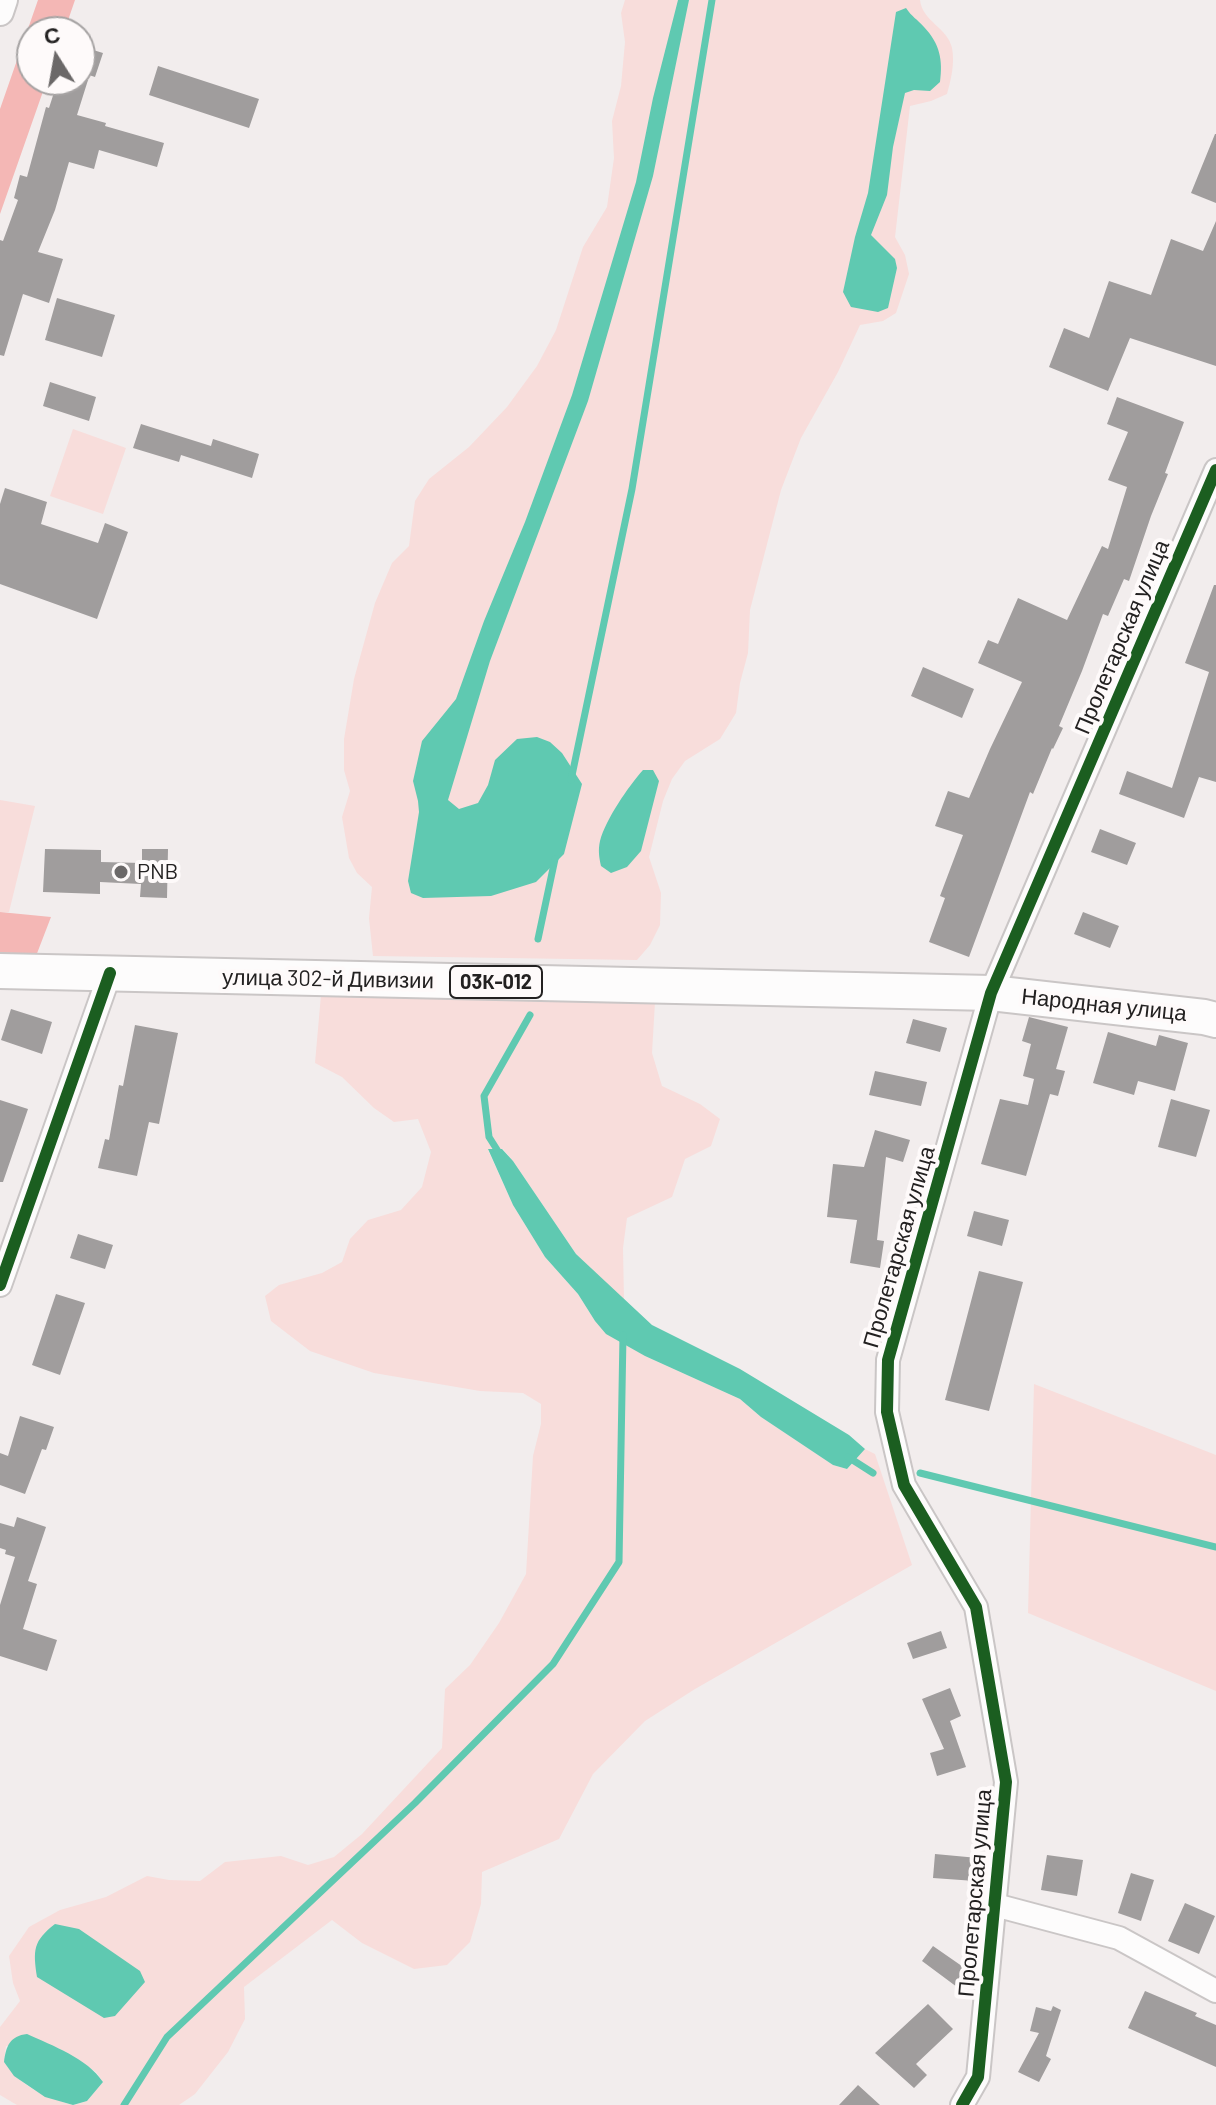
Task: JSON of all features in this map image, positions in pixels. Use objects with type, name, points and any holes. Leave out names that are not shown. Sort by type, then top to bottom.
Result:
[{"type":"main road","name":"улица 302-й Дивизии","points":[[0,971],[991,993]]},
{"type":"main road","name":"Народная улица","points":[[991,993],[1216,1020]]},
{"type":"street","points":[[0,12],[4,0]]},
{"type":"street","name":"Пролетарская улица","points":[[962,2105],[978,2077],[1006,1782],[976,1607],[904,1485],[887,1412],[888,1360],[991,993],[1216,470]]},
{"type":"street","points":[[0,1285],[110,973]]},
{"type":"street","points":[[995,1905],[1119,1938],[1216,1991]]},
{"type":"shaded area","points":[[38,0],[75,0],[70,16],[32,16]]},
{"type":"shaded area","points":[[625,0],[920,0],[925,14],[950,41],[953,60],[947,94],[910,106],[895,237],[905,255],[909,274],[896,313],[883,321],[860,325],[801,438],[781,490],[750,610],[748,653],[736,713],[720,739],[685,761],[672,779],[663,801],[649,857],[661,893],[660,925],[650,945],[637,960],[373,956],[369,918],[372,887],[357,873],[349,858],[342,817],[350,791],[344,770],[344,739],[354,679],[375,603],[392,563],[409,546],[415,501],[429,479],[469,447],[507,407],[537,366],[556,330],[583,247],[607,207],[614,158],[612,121],[621,86],[625,42],[621,13]]},
{"type":"shaded area","points":[[678,0],[689,0],[653,176],[588,401],[490,661],[448,800],[459,809],[478,803],[488,785],[495,760],[517,739],[537,737],[550,742],[562,753],[582,784],[564,854],[536,882],[491,896],[423,898],[411,893],[408,881],[419,812],[413,781],[422,741],[456,699],[572,395],[636,182]]},
{"type":"shaded area","points":[[906,8],[934,40],[941,74],[940,82],[930,91],[905,93],[893,147],[887,195],[871,235],[895,259],[897,268],[888,308],[878,312],[851,307],[843,292],[868,193],[896,12]]},
{"type":"shaded area","points":[[16,63],[16,96],[41,96],[0,214],[0,109]]},
{"type":"shaded area","points":[[73,429],[126,448],[103,514],[50,496]]},
{"type":"shaded area","points":[[643,770],[653,770],[659,781],[641,851],[627,867],[611,873],[601,866],[600,841],[618,804]]},
{"type":"shaded area","points":[[0,800],[35,806],[9,912],[0,912]]},
{"type":"shaded area","points":[[0,912],[51,917],[36,956],[0,957]]},
{"type":"shaded area","points":[[321,995],[655,1002],[652,1053],[662,1086],[700,1104],[720,1119],[711,1146],[685,1159],[672,1197],[627,1218],[623,1248],[624,1300],[576,1254],[503,1149],[488,1150],[513,1205],[545,1257],[578,1294],[595,1321],[645,1356],[740,1399],[761,1417],[833,1465],[847,1469],[865,1449],[875,1454],[912,1565],[695,1689],[645,1721],[593,1774],[559,1839],[482,1872],[481,1904],[470,1942],[447,1965],[414,1969],[362,1943],[332,1920],[244,1987],[245,2019],[228,2052],[195,2094],[179,2105],[74,2105],[87,2101],[103,2082],[96,2072],[58,2048],[6,2046],[4,2062],[18,2078],[43,2094],[73,2105],[17,2105],[0,2095],[0,2027],[20,2001],[13,1983],[9,1956],[29,1927],[60,1910],[106,1897],[147,1876],[200,1881],[225,1862],[281,1856],[308,1865],[334,1857],[362,1834],[442,1748],[445,1689],[470,1665],[499,1623],[526,1574],[533,1456],[541,1424],[541,1404],[523,1393],[480,1391],[374,1373],[310,1351],[271,1321],[265,1296],[279,1285],[322,1273],[342,1262],[350,1239],[368,1220],[401,1210],[422,1187],[431,1152],[418,1119],[394,1122],[374,1108],[342,1077],[315,1063]]},
{"type":"shaded area","points":[[488,1149],[502,1149],[576,1254],[652,1325],[740,1369],[849,1435],[865,1449],[847,1469],[833,1465],[761,1417],[740,1399],[645,1356],[606,1334],[578,1294],[545,1257],[513,1205]]},
{"type":"shaded area","points":[[1034,1384],[1216,1455],[1216,1691],[1028,1613]]},
{"type":"shaded area","points":[[55,1924],[79,1929],[140,1971],[145,1982],[115,2016],[104,2018],[37,1977],[36,1947]]},
{"type":"shaded area","points":[[27,2034],[69,2054],[96,2074],[103,2082],[87,2101],[73,2105],[45,2097],[14,2076],[4,2062],[6,2051],[13,2040]]},
{"type":"building","points":[[96,51],[103,53],[96,74]]},
{"type":"building","points":[[158,66],[259,99],[249,128],[149,95]]},
{"type":"building","points":[[53,96],[83,96],[77,115],[164,143],[157,167],[99,150],[94,169],[69,162],[38,252],[63,259],[49,303],[23,294],[4,356],[0,355],[0,240],[3,241],[18,200],[14,198],[20,175],[27,177],[46,107],[49,108]]},
{"type":"building","points":[[1216,134],[1216,203],[1191,193]]},
{"type":"building","points":[[1216,221],[1216,366],[1130,338],[1108,391],[1049,367],[1064,328],[1089,338],[1109,281],[1151,295],[1171,239],[1203,251]]},
{"type":"building","points":[[57,298],[115,315],[102,357],[45,340]]},
{"type":"building","points":[[50,382],[96,397],[89,421],[43,406]]},
{"type":"building","points":[[1117,397],[1184,422],[1129,581],[1124,579],[1108,616],[1103,614],[1059,726],[1063,728],[1033,794],[1030,792],[969,957],[929,942],[945,898],[940,896],[963,835],[935,826],[948,791],[969,798],[1022,682],[978,663],[988,640],[998,644],[1018,598],[1067,620],[1102,546],[1108,549],[1127,487],[1108,480],[1128,432],[1107,424]]},
{"type":"building","points":[[141,424],[211,446],[213,439],[259,454],[252,478],[181,455],[179,462],[133,448]]},
{"type":"building","points":[[5,488],[47,502],[41,524],[98,543],[105,523],[128,532],[97,619],[0,584],[0,504]]},
{"type":"building","points":[[1214,585],[1216,782],[1199,777],[1184,818],[1119,794],[1127,771],[1172,788],[1209,672],[1185,663]]},
{"type":"building","points":[[923,667],[974,689],[962,718],[911,696]]},
{"type":"building","points":[[1100,829],[1136,843],[1127,865],[1091,852]]},
{"type":"building","points":[[45,849],[101,850],[101,862],[142,863],[142,849],[168,849],[167,898],[140,897],[141,884],[100,882],[100,894],[43,892]]},
{"type":"building","points":[[1083,912],[1119,926],[1110,948],[1074,934]]},
{"type":"building","points":[[11,1009],[52,1022],[42,1054],[1,1040]]},
{"type":"building","points":[[1029,1017],[1068,1027],[1056,1069],[1065,1071],[1058,1096],[1050,1094],[1026,1176],[981,1164],[1000,1099],[1028,1105],[1034,1079],[1023,1076],[1031,1044],[1022,1041]]},
{"type":"building","points":[[913,1019],[947,1028],[940,1052],[906,1043]]},
{"type":"building","points":[[135,1025],[178,1033],[159,1124],[149,1122],[137,1176],[98,1168],[105,1139],[109,1140],[119,1085],[123,1086]]},
{"type":"building","points":[[1108,1032],[1156,1046],[1159,1035],[1188,1043],[1175,1091],[1138,1081],[1134,1095],[1093,1083]]},
{"type":"building","points":[[875,1071],[927,1082],[921,1106],[869,1095]]},
{"type":"building","points":[[1171,1099],[1210,1110],[1196,1157],[1158,1147]]},
{"type":"building","points":[[0,1100],[28,1109],[3,1182],[0,1182]]},
{"type":"building","points":[[875,1130],[910,1140],[903,1162],[886,1157],[877,1240],[884,1241],[880,1268],[850,1263],[857,1220],[827,1217],[833,1164],[864,1167]]},
{"type":"building","points":[[974,1211],[1009,1220],[1002,1246],[967,1236]]},
{"type":"building","points":[[78,1234],[113,1245],[105,1269],[70,1258]]},
{"type":"building","points":[[979,1271],[1023,1282],[989,1411],[945,1400]]},
{"type":"building","points":[[56,1294],[85,1303],[60,1375],[32,1365]]},
{"type":"building","points":[[20,1416],[54,1427],[25,1494],[0,1485],[0,1453],[8,1456]]},
{"type":"building","points":[[17,1517],[46,1527],[28,1581],[37,1584],[23,1629],[57,1640],[47,1671],[0,1656],[0,1605],[15,1557],[5,1554],[6,1550],[0,1548],[0,1523],[14,1527]]},
{"type":"building","points":[[941,1631],[947,1648],[913,1659],[907,1643]]},
{"type":"building","points":[[950,1688],[961,1716],[950,1721],[966,1767],[937,1776],[930,1753],[944,1749],[922,1699]]},
{"type":"building","points":[[935,1854],[978,1858],[975,1881],[933,1878]]},
{"type":"building","points":[[1047,1855],[1083,1860],[1077,1896],[1041,1890]]},
{"type":"building","points":[[1131,1873],[1154,1880],[1141,1921],[1118,1913]]},
{"type":"building","points":[[1185,1903],[1215,1916],[1199,1954],[1168,1941]]},
{"type":"building","points":[[933,1946],[969,1971],[957,1987],[922,1961]]},
{"type":"building","points":[[1145,1991],[1197,2013],[1195,2016],[1216,2025],[1216,2067],[1128,2028]]},
{"type":"building","points":[[928,2004],[953,2029],[916,2064],[927,2075],[914,2088],[875,2053]]},
{"type":"building","points":[[1053,2006],[1061,2010],[1046,2056],[1051,2059],[1039,2082],[1018,2072],[1039,2033],[1030,2031],[1036,2007],[1051,2011]]},
{"type":"building","points":[[858,2085],[880,2105],[839,2105]]},
{"type":"waterway","points":[[571,780],[632,489],[712,0]]},
{"type":"waterway","points":[[538,939],[555,859]]},
{"type":"waterway","points":[[501,1156],[489,1137],[484,1096],[530,1015]]},
{"type":"waterway","points":[[124,2105],[167,2037],[415,1803],[553,1664],[619,1562],[623,1335]]},
{"type":"waterway","points":[[848,1457],[873,1473]]},
{"type":"waterway","points":[[920,1473],[1216,1547]]},
{"type":"cycle path","points":[[962,2105],[978,2077],[1006,1782],[976,1607],[904,1485],[887,1412],[888,1360],[991,993],[1216,470]]},
{"type":"cycle path","points":[[0,1285],[110,973]]},
{"type":"place","name":"PNB","points":[[121,872]]}]
